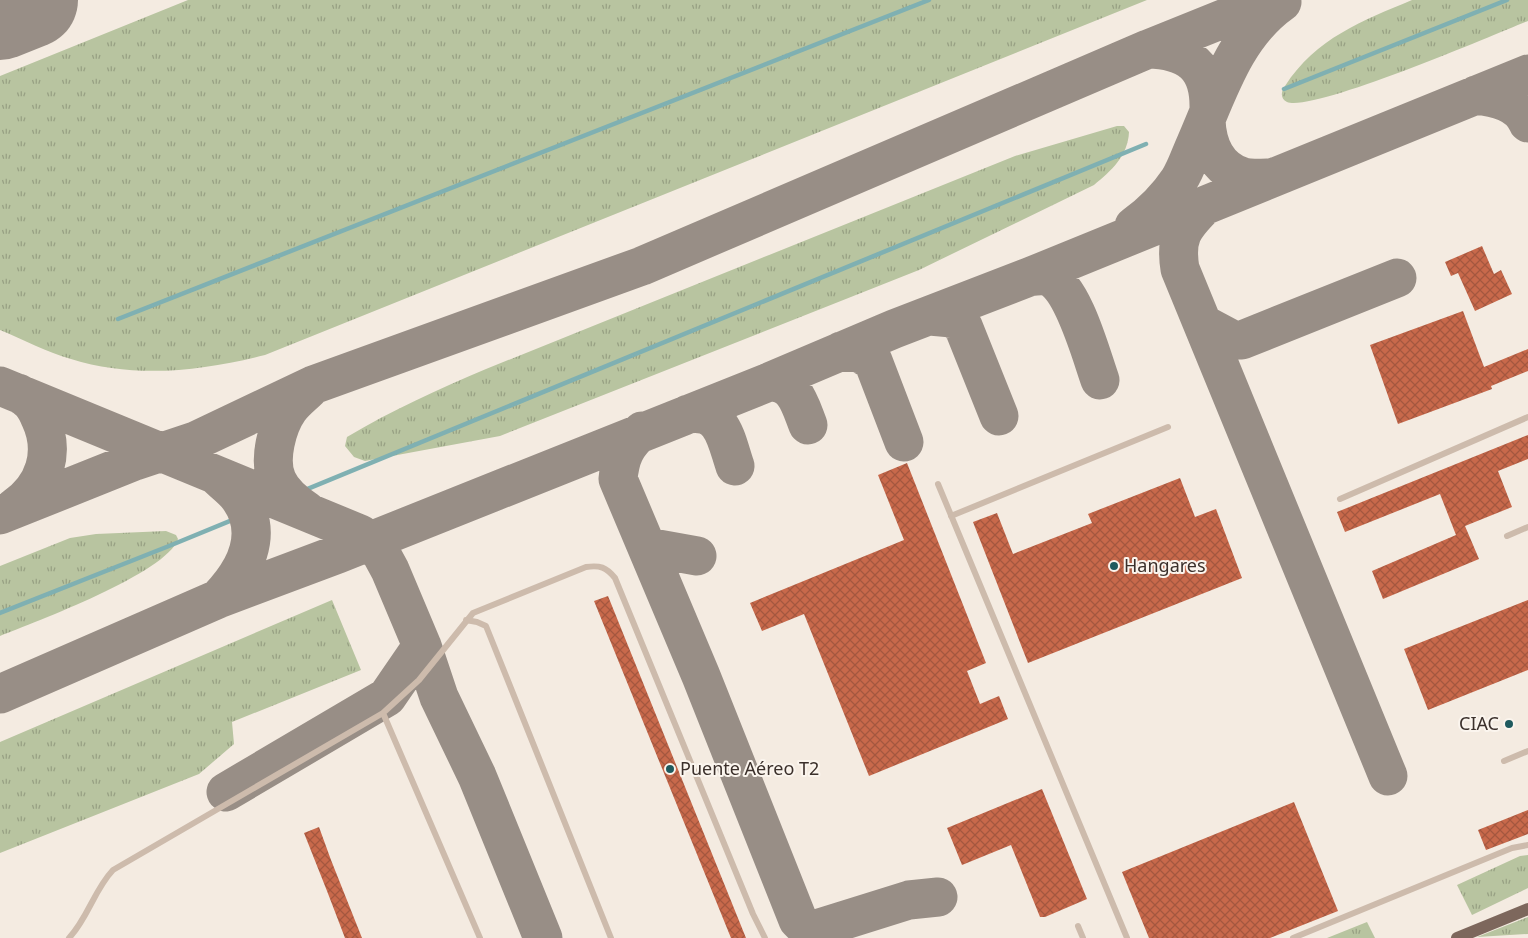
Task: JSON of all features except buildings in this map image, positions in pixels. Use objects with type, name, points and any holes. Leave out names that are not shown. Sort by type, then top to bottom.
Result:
[{"type":"main road","points":[[1457,938],[1528,909]]},
{"type":"lane","points":[[1340,498],[1528,417]]},
{"type":"lane","points":[[951,516],[1168,427]]},
{"type":"lane","points":[[938,484],[1127,938]]},
{"type":"lane","points":[[1507,536],[1528,527]]},
{"type":"lane","points":[[69,938],[82,922],[104,880],[120,866],[384,713],[419,680],[466,620],[484,607],[586,567],[597,565],[607,569],[615,578],[752,914],[765,938]]},
{"type":"lane","points":[[466,620],[478,622],[486,626],[611,938]]},
{"type":"lane","points":[[384,713],[480,938]]},
{"type":"lane","points":[[1504,761],[1528,751]]},
{"type":"lane","points":[[1293,938],[1504,852],[1528,845]]},
{"type":"lane","points":[[1078,926],[1083,938]]},
{"type":"green space","points":[[188,0],[1147,0],[265,355],[193,369],[144,371],[119,369],[71,359],[0,330],[0,76]]},
{"type":"green space","points":[[1412,0],[1528,0],[1528,21],[1443,56],[1365,85],[1303,102],[1287,102],[1283,99],[1282,92],[1297,69],[1326,43],[1358,24]]},
{"type":"green space","points":[[1117,126],[1124,126],[1129,132],[1128,141],[1122,156],[1094,185],[919,270],[500,436],[365,461],[354,457],[345,446],[347,437],[364,427],[416,400],[486,369],[1015,156]]},
{"type":"green space","points":[[166,531],[176,535],[178,539],[169,552],[150,567],[98,595],[0,636],[0,566],[70,538],[96,534]]},
{"type":"green space","points":[[332,600],[361,670],[232,722],[234,744],[199,774],[0,853],[0,742]]},
{"type":"green space","points":[[1528,855],[1528,888],[1472,915],[1457,885],[1520,856]]},
{"type":"green space","points":[[1528,917],[1528,934],[1477,937]]},
{"type":"green space","points":[[1367,922],[1375,938],[1327,938]]},
{"type":"waterway","points":[[118,319],[929,0]]},
{"type":"waterway","points":[[1284,89],[1507,0]]},
{"type":"waterway","points":[[0,613],[169,546],[1146,144]]},
{"type":"taxiway","points":[[0,515],[135,461],[195,441],[313,385],[642,266],[1148,49],[1270,0]]},
{"type":"taxiway","points":[[1134,226],[1159,205],[1179,180],[1220,86],[1239,48],[1265,16],[1282,2]]},
{"type":"taxiway","points":[[1148,49],[1175,53],[1186,57],[1194,64],[1206,82],[1209,109]]},
{"type":"taxiway","points":[[0,694],[218,599],[338,554],[769,382],[894,329],[1029,277],[1528,74]]},
{"type":"taxiway","points":[[1476,95],[1506,102],[1519,110],[1528,123]]},
{"type":"taxiway","points":[[1206,120],[1211,147],[1226,168],[1243,177],[1267,178]]},
{"type":"taxiway","points":[[1204,206],[1185,227],[1182,234],[1179,249],[1180,269],[1388,776]]},
{"type":"taxiway","points":[[1029,277],[1049,277],[1058,284],[1066,295],[1074,308],[1100,380]]},
{"type":"taxiway","points":[[1203,324],[1233,340],[1242,340],[1397,278]]},
{"type":"taxiway","points":[[930,316],[952,318],[963,326],[999,416]]},
{"type":"taxiway","points":[[841,351],[859,353],[873,361],[904,442]]},
{"type":"taxiway","points":[[769,382],[785,385],[791,390],[799,402],[808,425]]},
{"type":"taxiway","points":[[0,386],[360,534],[377,546],[390,570],[422,646],[439,697],[477,776],[543,938]]},
{"type":"taxiway","points":[[307,511],[283,490],[274,472],[273,463],[275,443],[281,424],[291,406],[309,389]]},
{"type":"taxiway","points":[[14,508],[25,499],[40,479],[45,468],[47,456],[45,431],[38,414],[29,400],[18,393]]},
{"type":"taxiway","points":[[688,414],[709,416],[716,421],[725,437],[735,466]]},
{"type":"taxiway","points":[[642,431],[631,441],[624,452],[618,479],[701,676],[798,920],[806,928],[816,929],[909,900],[938,897]]},
{"type":"taxiway","points":[[218,477],[238,496],[251,526],[251,539],[243,565],[218,599]]},
{"type":"taxiway","points":[[647,547],[697,556]]},
{"type":"taxiway","points":[[226,792],[387,697],[422,646]]},
{"type":"runway","points":[[0,12],[30,0]]},
{"type":"place","name":"Hangares","points":[[1114,566]]},
{"type":"place","name":"CIAC","points":[[1509,724]]},
{"type":"place","name":"Puente Aéreo T2","points":[[670,769]]}]
